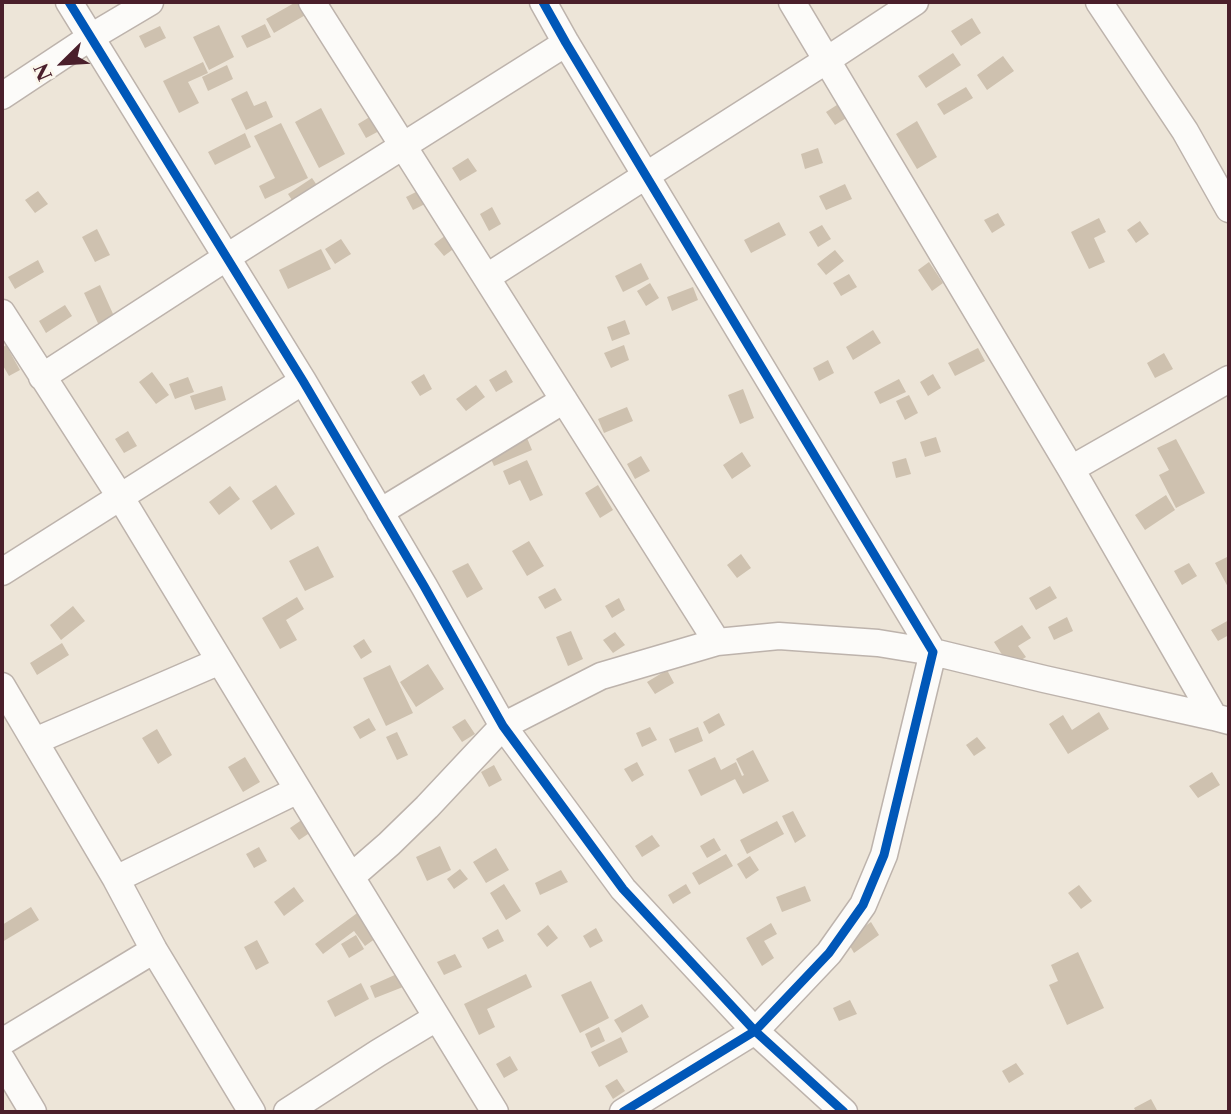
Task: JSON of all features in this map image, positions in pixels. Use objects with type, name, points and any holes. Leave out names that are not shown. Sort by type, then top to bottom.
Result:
[{"type":"street","points":[[69,2],[303,381],[503,726],[623,888],[755,1031],[845,1112]]},
{"type":"street","points":[[2,96],[150,2]]},
{"type":"street","points":[[312,2],[717,642]]},
{"type":"street","points":[[543,2],[933,652],[884,855],[863,905],[829,953],[755,1031],[623,1112]]},
{"type":"street","points":[[792,2],[1222,719]]},
{"type":"street","points":[[487,277],[915,2]]},
{"type":"street","points":[[1099,2],[1185,131],[1229,209]]},
{"type":"street","points":[[42,377],[566,43]]},
{"type":"street","points":[[2,313],[121,498],[495,1112]]},
{"type":"street","points":[[1071,470],[1229,379]]},
{"type":"street","points":[[2,572],[303,381]]},
{"type":"street","points":[[380,512],[564,400]]},
{"type":"street","points":[[351,877],[428,807],[503,726],[601,676],[717,642],[779,636],[878,643],[933,652],[1222,719]]},
{"type":"street","points":[[35,741],[220,661]]},
{"type":"street","points":[[2,686],[116,878],[154,950],[252,1112]]},
{"type":"street","points":[[116,878],[298,790]]},
{"type":"street","points":[[2,1042],[154,950]]},
{"type":"street","points":[[287,1112],[436,1018]]},
{"type":"street","points":[[2,1060],[33,1112]]},
{"type":"building","points":[[296,2],[303,2],[309,13],[274,33],[266,19]]},
{"type":"building","points":[[972,18],[981,33],[961,46],[951,31]]},
{"type":"building","points":[[265,24],[271,37],[247,48],[241,36]]},
{"type":"building","points":[[219,25],[234,57],[209,70],[193,37]]},
{"type":"building","points":[[160,26],[166,38],[145,48],[139,36]]},
{"type":"building","points":[[953,53],[961,65],[926,88],[918,76]]},
{"type":"building","points":[[1003,56],[1014,71],[987,90],[977,75]]},
{"type":"building","points":[[203,62],[208,73],[188,82],[199,103],[179,113],[163,81]]},
{"type":"building","points":[[227,65],[233,79],[208,91],[202,77]]},
{"type":"building","points":[[966,87],[973,98],[944,115],[937,104]]},
{"type":"building","points":[[247,91],[254,106],[266,101],[273,117],[246,130],[231,99]]},
{"type":"building","points":[[840,103],[848,117],[835,125],[826,112]]},
{"type":"building","points":[[321,108],[345,154],[319,168],[295,122]]},
{"type":"building","points":[[373,115],[381,130],[366,138],[358,124]]},
{"type":"building","points":[[917,121],[937,157],[917,169],[896,134]]},
{"type":"building","points":[[281,123],[308,178],[265,199],[259,186],[275,178],[254,136]]},
{"type":"building","points":[[245,133],[251,147],[215,165],[208,152]]},
{"type":"building","points":[[818,148],[823,163],[805,169],[801,154]]},
{"type":"building","points":[[468,158],[477,171],[460,181],[452,168]]},
{"type":"building","points":[[312,178],[329,203],[305,220],[288,194]]},
{"type":"building","points":[[845,184],[852,199],[826,210],[819,196]]},
{"type":"building","points":[[420,190],[427,203],[413,210],[406,197]]},
{"type":"building","points":[[38,191],[48,204],[35,213],[25,200]]},
{"type":"building","points":[[492,207],[501,224],[489,231],[480,214]]},
{"type":"building","points":[[998,213],[1005,225],[992,233],[984,220]]},
{"type":"building","points":[[1099,218],[1106,232],[1094,238],[1105,262],[1089,269],[1071,232]]},
{"type":"building","points":[[1140,221],[1149,234],[1136,243],[1127,230]]},
{"type":"building","points":[[779,222],[786,235],[751,253],[744,240]]},
{"type":"building","points":[[822,225],[831,239],[818,247],[809,232]]},
{"type":"building","points":[[97,229],[110,255],[95,262],[82,237]]},
{"type":"building","points":[[446,235],[456,247],[444,256],[434,244]]},
{"type":"building","points":[[341,239],[351,254],[335,264],[325,249]]},
{"type":"building","points":[[321,249],[331,269],[288,289],[279,270]]},
{"type":"building","points":[[835,250],[844,261],[826,275],[817,264]]},
{"type":"building","points":[[38,260],[44,272],[15,289],[8,277]]},
{"type":"building","points":[[929,262],[943,283],[932,291],[918,270]]},
{"type":"building","points":[[641,263],[649,279],[623,292],[615,276]]},
{"type":"building","points":[[849,274],[857,287],[841,296],[833,283]]},
{"type":"building","points":[[650,283],[659,298],[646,306],[637,291]]},
{"type":"building","points":[[100,285],[118,325],[102,332],[84,293]]},
{"type":"building","points":[[693,287],[698,300],[672,311],[667,297]]},
{"type":"building","points":[[65,305],[72,316],[46,333],[39,321]]},
{"type":"building","points":[[625,320],[630,334],[612,341],[607,327]]},
{"type":"building","points":[[873,330],[881,343],[853,360],[846,347]]},
{"type":"building","points":[[6,345],[20,370],[9,376],[2,364],[2,348]]},
{"type":"building","points":[[624,345],[629,360],[611,368],[604,353]]},
{"type":"building","points":[[978,348],[985,361],[955,376],[948,363]]},
{"type":"building","points":[[1164,353],[1173,369],[1155,378],[1147,363]]},
{"type":"building","points":[[828,360],[834,373],[819,381],[813,368]]},
{"type":"building","points":[[506,370],[513,382],[496,392],[489,380]]},
{"type":"building","points":[[152,372],[169,395],[156,404],[139,382]]},
{"type":"building","points":[[424,374],[432,389],[420,396],[411,382]]},
{"type":"building","points":[[933,374],[941,388],[928,396],[920,382]]},
{"type":"building","points":[[188,377],[194,392],[175,399],[169,384]]},
{"type":"building","points":[[899,379],[906,392],[880,404],[874,392]]},
{"type":"building","points":[[476,385],[485,397],[466,411],[456,399]]},
{"type":"building","points":[[222,386],[226,400],[195,410],[190,396]]},
{"type":"building","points":[[743,389],[754,418],[740,424],[728,395]]},
{"type":"building","points":[[909,395],[918,413],[905,420],[896,401]]},
{"type":"building","points":[[627,407],[633,421],[604,433],[598,419]]},
{"type":"building","points":[[128,431],[137,446],[124,453],[115,439]]},
{"type":"building","points":[[936,437],[941,452],[925,457],[920,442]]},
{"type":"building","points":[[527,438],[532,450],[494,466],[489,454]]},
{"type":"building","points":[[1176,439],[1205,493],[1176,508],[1159,475],[1169,470],[1157,448]]},
{"type":"building","points":[[742,452],[751,466],[732,479],[723,465]]},
{"type":"building","points":[[641,456],[650,471],[635,479],[627,464]]},
{"type":"building","points":[[906,458],[911,474],[896,478],[892,462]]},
{"type":"building","points":[[527,460],[543,495],[530,501],[520,480],[509,485],[503,471]]},
{"type":"building","points":[[276,485],[295,514],[271,530],[252,501]]},
{"type":"building","points":[[598,485],[613,510],[600,518],[585,493]]},
{"type":"building","points":[[230,486],[240,499],[219,515],[209,502]]},
{"type":"building","points":[[1166,495],[1175,510],[1145,530],[1135,515]]},
{"type":"building","points":[[529,541],[544,566],[527,576],[512,551]]},
{"type":"building","points":[[318,546],[334,577],[305,591],[289,561]]},
{"type":"building","points":[[741,554],[751,568],[737,578],[727,565]]},
{"type":"building","points":[[1229,556],[1229,589],[1215,563]]},
{"type":"building","points":[[468,563],[483,589],[467,598],[452,571]]},
{"type":"building","points":[[1189,563],[1197,576],[1182,585],[1174,571]]},
{"type":"building","points":[[1050,586],[1057,598],[1036,610],[1029,598]]},
{"type":"building","points":[[555,588],[562,600],[545,609],[538,597]]},
{"type":"building","points":[[297,597],[304,609],[286,620],[297,640],[280,649],[262,618]]},
{"type":"building","points":[[619,598],[625,610],[612,618],[605,606]]},
{"type":"building","points":[[73,606],[85,621],[61,640],[50,625]]},
{"type":"building","points":[[1067,617],[1073,631],[1054,640],[1048,627]]},
{"type":"building","points":[[1229,620],[1229,635],[1218,641],[1211,630]]},
{"type":"building","points":[[1022,625],[1031,638],[1018,646],[1026,657],[1010,667],[994,642]]},
{"type":"building","points":[[571,631],[583,659],[568,666],[556,637]]},
{"type":"building","points":[[615,632],[625,645],[613,653],[603,640]]},
{"type":"building","points":[[364,639],[372,652],[361,659],[353,646]]},
{"type":"building","points":[[62,643],[69,655],[37,675],[30,663]]},
{"type":"building","points":[[428,664],[444,689],[416,707],[400,682]]},
{"type":"building","points":[[390,665],[413,713],[386,726],[363,678]]},
{"type":"building","points":[[667,670],[674,683],[655,694],[647,682]]},
{"type":"building","points":[[1099,712],[1109,729],[1068,754],[1049,724],[1063,715],[1072,730]]},
{"type":"building","points":[[719,713],[725,725],[709,734],[703,722]]},
{"type":"building","points":[[369,718],[376,730],[360,739],[353,727]]},
{"type":"building","points":[[465,719],[475,734],[462,742],[452,727]]},
{"type":"building","points":[[650,727],[657,740],[642,747],[636,733]]},
{"type":"building","points":[[698,727],[703,741],[675,753],[669,739]]},
{"type":"building","points":[[157,729],[172,755],[158,764],[142,738]]},
{"type":"building","points":[[397,732],[408,755],[397,760],[386,737]]},
{"type":"building","points":[[977,737],[986,748],[974,756],[966,745]]},
{"type":"building","points":[[753,750],[769,781],[743,794],[735,779],[701,796],[688,770],[715,757],[721,770],[736,762],[742,776],[744,775],[736,759]]},
{"type":"building","points":[[245,757],[260,782],[243,792],[228,767]]},
{"type":"building","points":[[637,762],[644,775],[632,782],[624,769]]},
{"type":"building","points":[[494,765],[502,780],[489,787],[481,772]]},
{"type":"building","points":[[1212,772],[1220,785],[1198,798],[1189,786]]},
{"type":"building","points":[[793,811],[806,836],[795,843],[782,816]]},
{"type":"building","points":[[303,819],[311,832],[299,840],[290,828]]},
{"type":"building","points":[[777,821],[784,834],[747,854],[740,840]]},
{"type":"building","points":[[652,835],[660,846],[642,857],[635,846]]},
{"type":"building","points":[[714,838],[721,850],[707,858],[700,846]]},
{"type":"building","points":[[440,846],[451,870],[427,881],[416,857]]},
{"type":"building","points":[[259,847],[267,861],[254,868],[246,854]]},
{"type":"building","points":[[496,848],[509,870],[486,883],[473,862]]},
{"type":"building","points":[[726,854],[733,866],[699,885],[692,873]]},
{"type":"building","points":[[750,856],[759,870],[746,879],[737,864]]},
{"type":"building","points":[[460,869],[468,879],[454,889],[447,879]]},
{"type":"building","points":[[561,870],[568,882],[540,895],[535,883]]},
{"type":"building","points":[[504,884],[521,911],[506,920],[490,893]]},
{"type":"building","points":[[686,884],[691,893],[673,904],[668,895]]},
{"type":"building","points":[[1079,885],[1092,901],[1081,909],[1068,893]]},
{"type":"building","points":[[805,886],[811,901],[782,912],[776,897]]},
{"type":"building","points":[[294,887],[304,901],[284,916],[274,902]]},
{"type":"building","points":[[31,907],[39,920],[2,942],[2,925]]},
{"type":"building","points":[[360,911],[379,936],[365,946],[354,931],[323,954],[315,944]]},
{"type":"building","points":[[871,922],[879,935],[854,953],[846,939]]},
{"type":"building","points":[[771,923],[777,934],[764,941],[774,958],[762,966],[746,938]]},
{"type":"building","points":[[548,925],[558,938],[547,947],[537,934]]},
{"type":"building","points":[[596,928],[603,941],[590,948],[583,936]]},
{"type":"building","points":[[498,929],[504,941],[488,949],[482,938]]},
{"type":"building","points":[[356,935],[364,949],[349,958],[341,944]]},
{"type":"building","points":[[257,940],[269,963],[256,970],[244,947]]},
{"type":"building","points":[[1078,952],[1104,1008],[1067,1025],[1049,985],[1058,981],[1051,965]]},
{"type":"building","points":[[455,954],[462,967],[444,975],[437,962]]},
{"type":"building","points":[[397,974],[403,987],[375,998],[370,986]]},
{"type":"building","points":[[526,974],[532,987],[487,1009],[495,1027],[479,1035],[464,1004]]},
{"type":"building","points":[[591,981],[609,1018],[580,1033],[561,995]]},
{"type":"building","points":[[361,983],[369,999],[335,1017],[327,1001]]},
{"type":"building","points":[[850,1000],[857,1014],[839,1021],[833,1008]]},
{"type":"building","points":[[642,1004],[649,1017],[622,1033],[614,1020]]},
{"type":"building","points":[[599,1027],[605,1041],[591,1048],[585,1034]]},
{"type":"building","points":[[621,1037],[628,1052],[599,1067],[591,1052]]},
{"type":"building","points":[[510,1056],[518,1070],[504,1078],[496,1064]]},
{"type":"building","points":[[1016,1063],[1024,1074],[1009,1083],[1002,1071]]},
{"type":"building","points":[[617,1079],[625,1091],[613,1099],[605,1086]]},
{"type":"building","points":[[1151,1099],[1158,1112],[1136,1112],[1134,1108]]},
{"type":"cycle path","points":[[69,2],[303,381],[503,726],[623,889],[755,1031],[844,1112]]},
{"type":"cycle path","points":[[543,2],[933,652],[884,855],[863,905],[829,953],[755,1031],[623,1112]]}]
